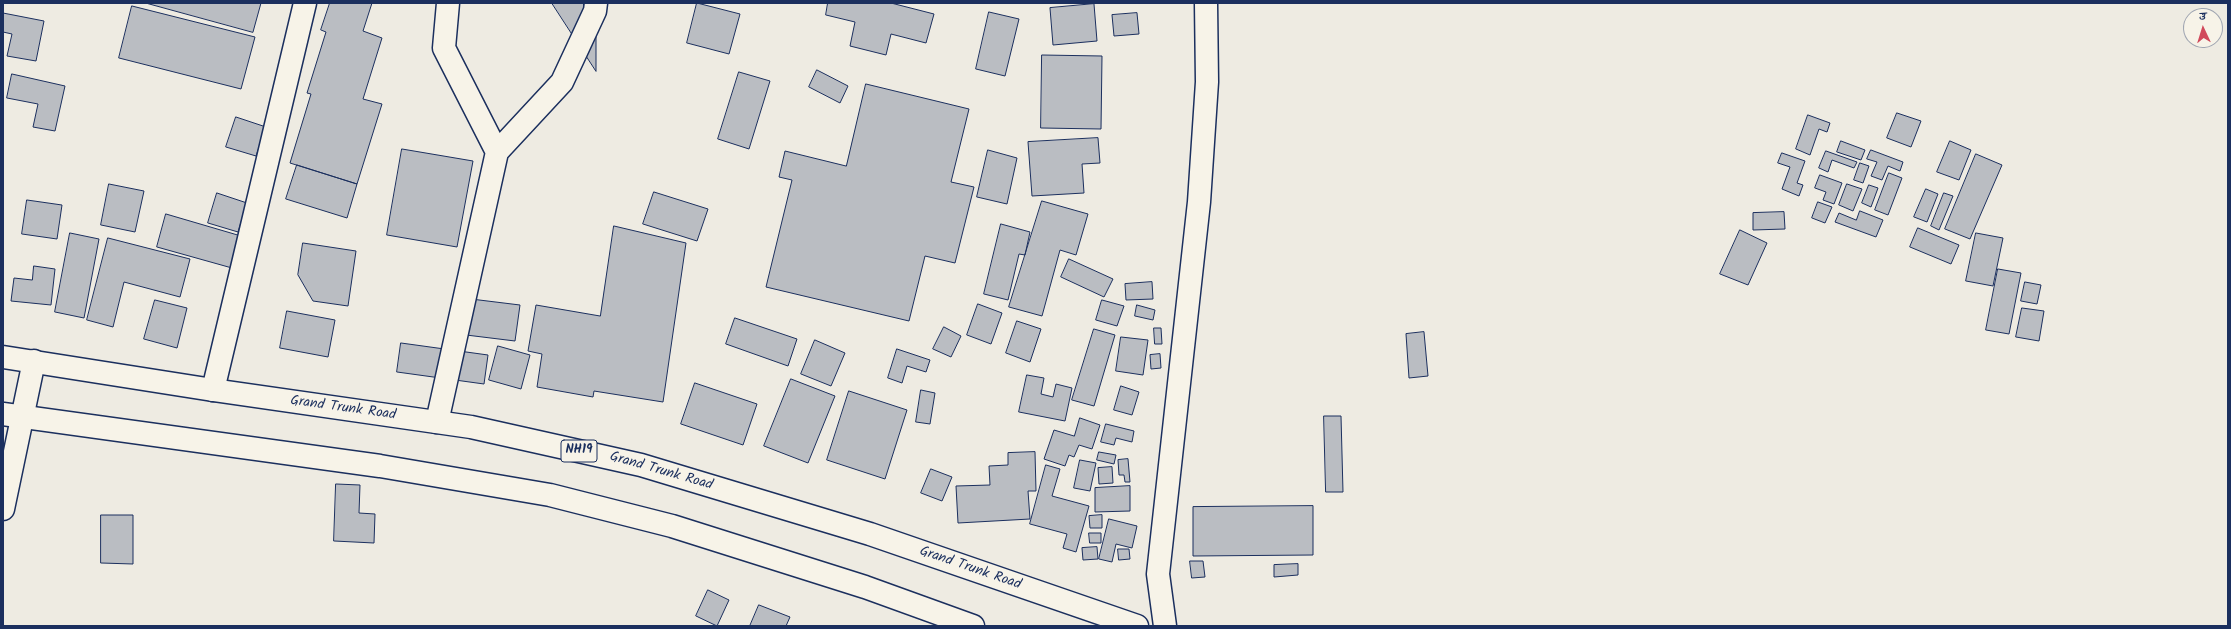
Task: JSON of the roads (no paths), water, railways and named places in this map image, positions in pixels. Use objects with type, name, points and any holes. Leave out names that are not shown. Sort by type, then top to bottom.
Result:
[{"type":"main road","points":[[213,390],[305,3]]},
{"type":"main road","points":[[448,3],[444,48],[497,152]]},
{"type":"main road","points":[[437,422],[497,152],[562,82],[595,10],[596,3]]},
{"type":"main road","points":[[1165,626],[1158,574],[1199,202],[1207,82],[1206,3]]},
{"type":"main road","name":"Grand Trunk Road","points":[[3,357],[213,390],[471,426],[641,465],[870,534],[1137,626]]},
{"type":"main road","points":[[3,509],[13,415],[34,361]]},
{"type":"main road","points":[[13,415],[380,466],[550,495],[672,526],[865,587],[973,626]]}]
